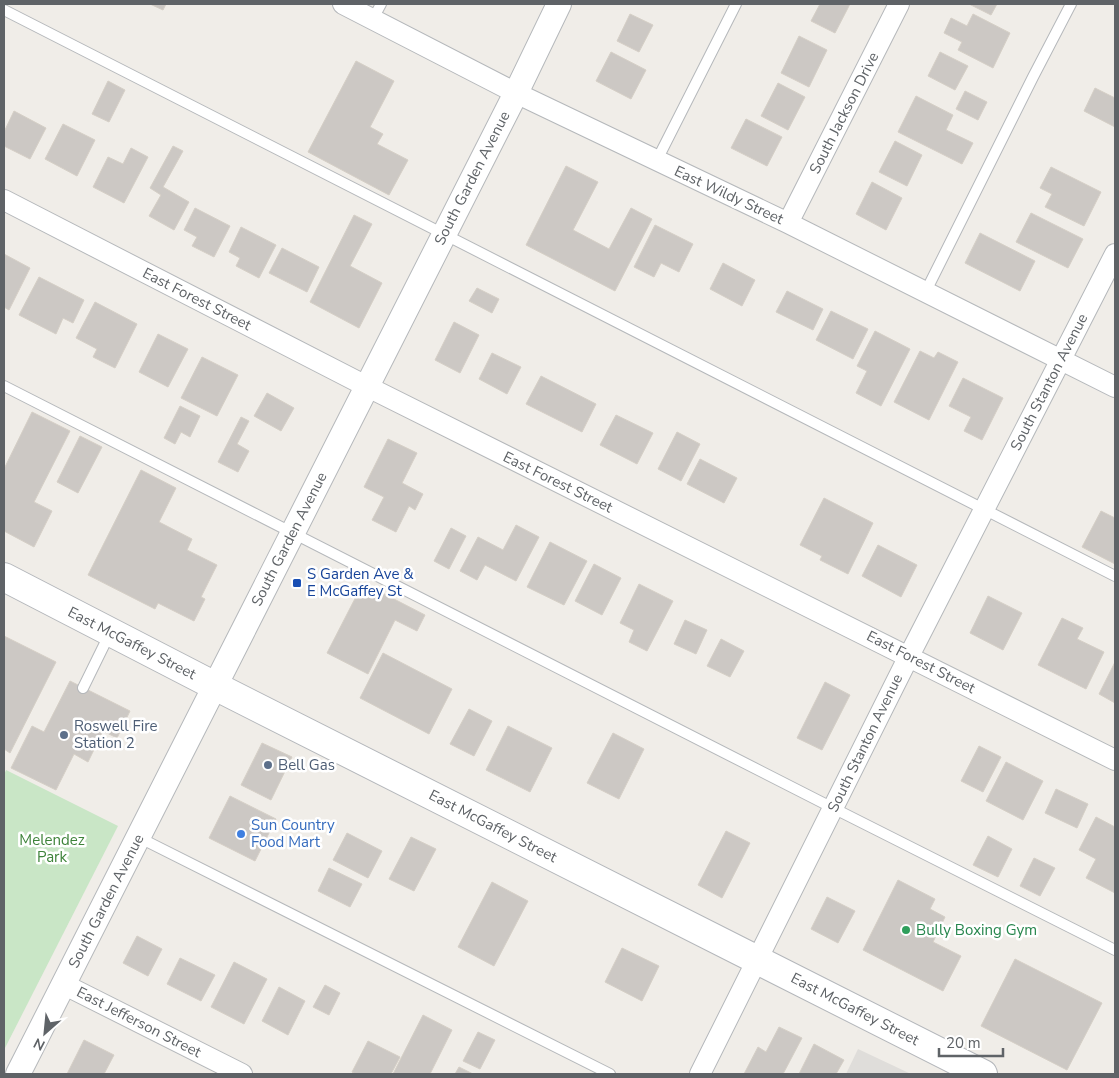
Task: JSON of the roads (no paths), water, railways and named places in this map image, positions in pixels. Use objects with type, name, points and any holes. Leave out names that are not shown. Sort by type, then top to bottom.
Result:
[{"type":"main road","name":"East McGaffey Street","points":[[4,577],[215,686],[983,1074]]},
{"type":"street","name":"East Wildy Street","points":[[343,4],[377,12],[516,93],[788,223],[1115,387]]},
{"type":"street","name":"South Garden Avenue","points":[[18,1074],[516,93],[558,4]]},
{"type":"street","name":"South Jackson Drive","points":[[788,223],[899,4]]},
{"type":"street","name":"East Forest Street","points":[[4,200],[366,386],[1115,760]]},
{"type":"street","name":"South Stanton Avenue","points":[[700,1074],[909,656],[1115,254]]},
{"type":"street","name":"East Jefferson Street","points":[[64,984],[242,1074]]},
{"type":"lane","points":[[656,160],[736,4]]},
{"type":"lane","points":[[926,292],[1071,4]]},
{"type":"lane","points":[[4,10],[1115,576]]},
{"type":"lane","points":[[4,386],[1115,950]]},
{"type":"lane","points":[[83,688],[111,632]]},
{"type":"lane","points":[[138,837],[610,1074]]},
{"type":"place","name":"S Garden Ave & E McGaffey St","points":[[297,583]]},
{"type":"place","name":"Roswell Fire Station 2","points":[[64,735]]},
{"type":"place","name":"Bell Gas","points":[[268,765]]},
{"type":"place","name":"Sun Country Food Mart","points":[[241,834]]},
{"type":"place","name":"Bully Boxing Gym","points":[[906,930]]},
{"type":"park label","name":"Melendez Park","points":[[52,848]]}]
